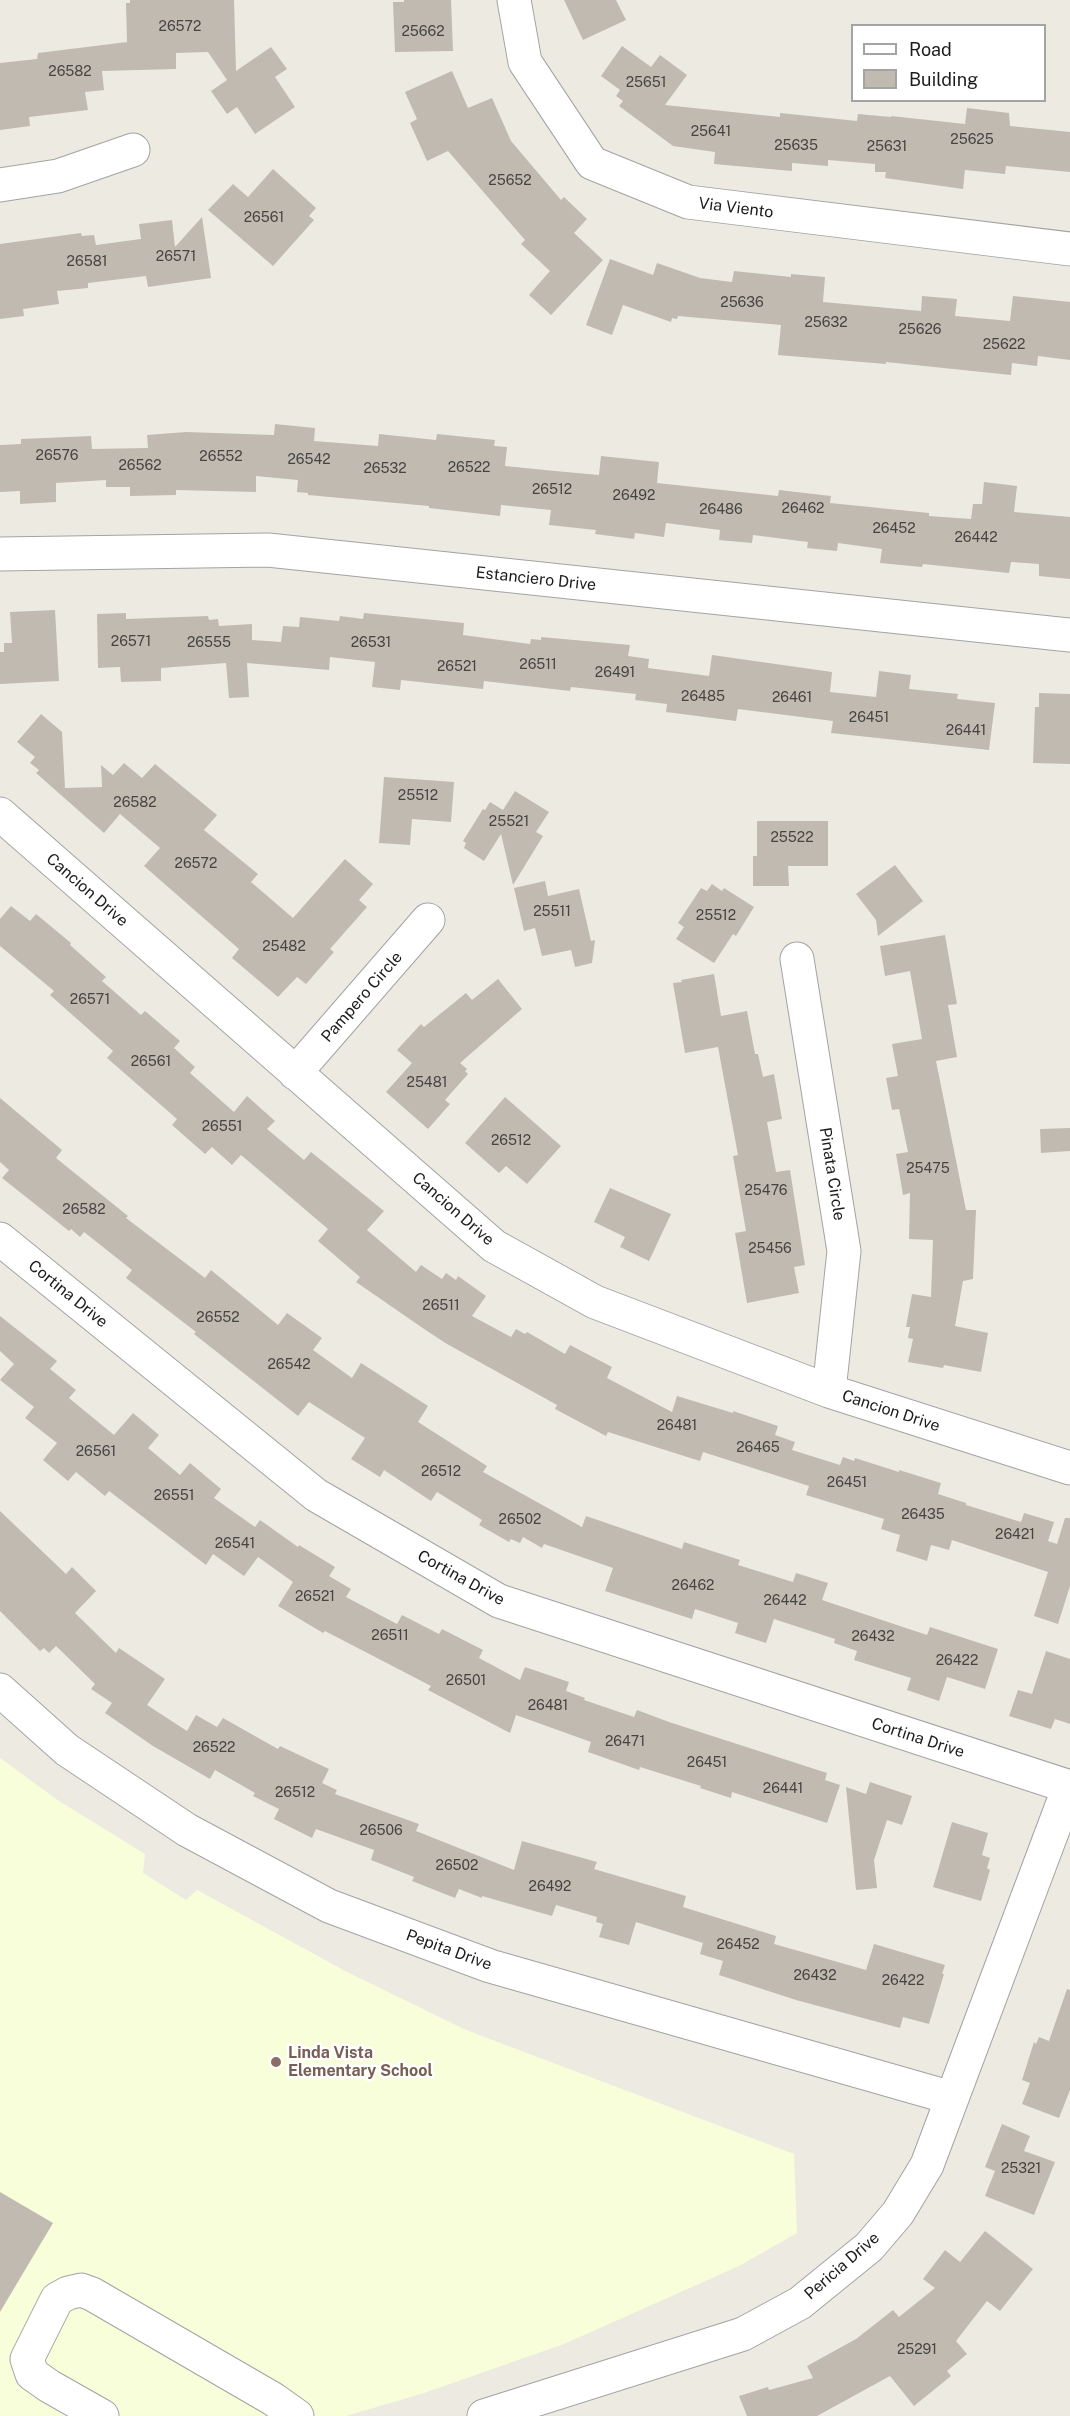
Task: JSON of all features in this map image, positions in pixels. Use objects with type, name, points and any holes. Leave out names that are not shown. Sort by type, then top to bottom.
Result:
[{"type":"street","name":"Via Viento","points":[[514,0],[525,62],[592,163],[688,202],[1070,249]]},
{"type":"street","points":[[0,185],[58,177],[133,150]]},
{"type":"street","name":"Estanciero Drive","points":[[0,554],[268,550],[1070,635]]},
{"type":"street","name":"Cancion Drive","points":[[0,814],[494,1246],[595,1302],[829,1391],[1070,1468]]},
{"type":"street","name":"Pampero Circle","points":[[296,1073],[428,920]]},
{"type":"street","name":"Pinata Circle","points":[[797,959],[844,1251],[829,1391]]},
{"type":"street","name":"Cortina Drive","points":[[0,1239],[316,1495],[499,1602],[1070,1787]]},
{"type":"street","name":"Pepita Drive","points":[[0,1690],[67,1750],[187,1830],[330,1906],[490,1966],[952,2098]]},
{"type":"street","name":"Pericia Drive","points":[[484,2416],[743,2334],[800,2303],[869,2247],[898,2213],[927,2165],[1070,1787]]},
{"type":"street","points":[[102,2416],[32,2374],[27,2359],[57,2299],[81,2290],[92,2294],[273,2399],[288,2415]]},
{"type":"shaded area","name":"Linda Vista Elementary School","points":[[0,1758],[59,1801],[145,1854],[143,1873],[186,1900],[197,1890],[347,1972],[466,2030],[794,2154],[797,2233],[739,2266],[564,2344],[424,2393],[346,2416],[0,2416]]},
{"type":"building","points":[[130,0],[234,0],[236,71],[271,47],[287,69],[275,77],[295,107],[255,134],[237,107],[227,114],[211,91],[227,80],[208,52],[176,53],[176,69],[102,71],[104,90],[85,92],[88,110],[29,117],[30,126],[0,130],[0,63],[37,59],[38,53],[127,42],[126,3],[130,3]]},
{"type":"building","points":[[404,0],[451,0],[453,51],[395,52],[393,2],[404,2]]},
{"type":"building","points":[[564,0],[616,0],[626,20],[583,40]]},
{"type":"building","points":[[622,46],[651,67],[660,55],[687,75],[665,105],[780,117],[780,113],[857,121],[858,114],[965,124],[967,108],[1009,113],[1010,126],[1070,132],[1070,172],[1006,166],[1005,174],[965,170],[963,189],[885,178],[886,172],[875,172],[875,164],[828,160],[828,166],[792,163],[792,171],[714,164],[715,152],[673,146],[619,106],[623,101],[616,96],[620,90],[601,76]]},
{"type":"building","points":[[452,71],[468,108],[492,98],[511,141],[561,200],[564,197],[587,219],[574,233],[603,260],[551,315],[529,295],[550,271],[521,244],[525,240],[448,151],[427,161],[410,123],[417,119],[405,92]]},
{"type":"building","points":[[273,169],[316,208],[309,216],[314,220],[273,266],[208,210],[233,184],[248,197]]},
{"type":"building","points":[[202,217],[211,278],[148,287],[146,276],[88,283],[88,288],[57,291],[59,304],[23,309],[24,316],[0,319],[0,244],[81,233],[82,236],[94,235],[96,245],[141,239],[139,224],[172,220],[175,247]]},
{"type":"building","points":[[610,259],[653,275],[657,263],[700,278],[732,282],[734,271],[791,277],[791,274],[825,277],[823,302],[921,311],[922,296],[957,299],[955,316],[1010,321],[1013,296],[1070,302],[1070,360],[1038,356],[1037,366],[1012,363],[1011,375],[886,362],[886,364],[778,355],[781,325],[678,316],[677,319],[672,318],[671,322],[623,305],[612,335],[586,325]]},
{"type":"building","points":[[275,424],[315,428],[314,441],[378,446],[379,434],[436,440],[437,434],[495,440],[494,446],[507,447],[505,466],[555,471],[599,475],[601,456],[659,462],[657,483],[778,496],[779,490],[831,496],[830,503],[929,513],[929,516],[971,519],[973,504],[982,504],[984,482],[1017,486],[1014,512],[1070,517],[1070,579],[1039,576],[1039,564],[1011,562],[1009,573],[923,564],[922,567],[880,563],[882,549],[838,543],[837,551],[807,548],[808,542],[753,535],[752,543],[719,540],[720,530],[666,523],[664,537],[635,533],[634,539],[595,534],[596,530],[549,525],[551,510],[501,505],[500,516],[429,508],[429,506],[308,495],[308,493],[297,492],[298,480],[256,476],[256,492],[176,490],[176,495],[130,496],[130,487],[106,487],[106,480],[56,483],[56,502],[20,504],[20,491],[0,492],[0,445],[21,444],[21,439],[91,436],[92,449],[148,448],[147,435],[186,432],[274,435]]},
{"type":"building","points":[[55,610],[59,681],[0,684],[0,652],[4,652],[4,643],[12,643],[10,612]]},
{"type":"building","points":[[126,613],[126,619],[208,616],[209,620],[218,619],[219,626],[252,624],[252,640],[281,642],[283,626],[299,627],[300,617],[339,621],[340,616],[363,619],[364,613],[464,623],[463,635],[530,644],[531,639],[541,640],[541,637],[630,645],[628,656],[649,659],[648,668],[709,676],[712,655],[832,672],[830,692],[876,697],[879,671],[911,675],[909,689],[958,694],[957,699],[995,703],[989,750],[831,733],[833,721],[738,709],[736,721],[666,712],[667,704],[635,700],[636,694],[571,687],[570,691],[484,681],[483,689],[401,680],[400,690],[372,687],[375,662],[330,657],[329,670],[247,663],[249,697],[229,698],[226,663],[161,668],[161,681],[121,682],[120,667],[98,668],[97,614]]},
{"type":"building","points":[[1039,693],[1070,694],[1070,764],[1033,763],[1035,707],[1039,707]]},
{"type":"building","points":[[41,714],[62,732],[65,788],[102,787],[101,765],[113,775],[124,763],[142,778],[155,764],[217,815],[204,830],[258,874],[251,882],[293,918],[345,859],[373,884],[359,900],[367,907],[330,949],[334,952],[306,984],[297,977],[278,997],[232,958],[239,949],[144,866],[160,848],[120,814],[104,833],[36,773],[39,770],[30,763],[35,757],[17,742]]},
{"type":"building","points":[[384,777],[454,782],[451,822],[412,819],[410,845],[379,843]]},
{"type":"building","points":[[515,791],[549,812],[536,832],[543,836],[513,885],[501,834],[484,861],[464,848],[466,843],[463,841],[490,802],[503,810]]},
{"type":"building","points":[[757,821],[828,821],[828,866],[788,866],[789,886],[753,886],[753,856],[757,856]]},
{"type":"building","points":[[895,865],[923,901],[878,936],[876,920],[856,894]]},
{"type":"building","points":[[545,881],[548,896],[579,889],[591,941],[595,940],[592,963],[575,967],[571,950],[542,956],[535,928],[524,931],[514,888]]},
{"type":"building","points":[[712,884],[722,891],[724,888],[754,907],[736,936],[733,934],[714,963],[676,939],[684,927],[678,923],[701,888],[707,891]]},
{"type":"building","points":[[11,906],[30,921],[36,914],[71,943],[70,945],[106,977],[102,981],[141,1015],[145,1011],[180,1041],[174,1048],[195,1067],[190,1073],[234,1112],[247,1096],[275,1121],[267,1129],[304,1160],[311,1152],[384,1211],[367,1230],[416,1272],[421,1265],[442,1279],[446,1273],[456,1280],[458,1276],[486,1296],[472,1316],[511,1337],[516,1329],[525,1334],[527,1332],[565,1354],[570,1345],[612,1367],[607,1378],[672,1412],[677,1396],[733,1413],[733,1411],[778,1426],[775,1435],[795,1442],[792,1450],[840,1465],[843,1457],[854,1461],[855,1458],[899,1472],[899,1470],[941,1483],[938,1494],[966,1503],[966,1505],[1021,1522],[1024,1513],[1054,1522],[1048,1541],[1057,1544],[1065,1518],[1070,1518],[1070,1586],[1058,1624],[1034,1616],[1048,1572],[952,1540],[949,1550],[931,1545],[927,1561],[896,1551],[900,1535],[881,1529],[884,1519],[806,1495],[809,1486],[703,1452],[700,1461],[608,1432],[606,1436],[555,1409],[557,1405],[427,1331],[356,1282],[360,1277],[318,1241],[328,1229],[241,1155],[232,1165],[212,1147],[205,1154],[172,1125],[177,1119],[107,1058],[113,1051],[50,995],[54,991],[0,946],[0,919]]},
{"type":"building","points":[[945,935],[957,1004],[948,1005],[957,1057],[936,1061],[966,1210],[976,1210],[973,1279],[963,1281],[955,1326],[988,1333],[981,1372],[944,1365],[943,1368],[908,1362],[913,1339],[908,1338],[910,1327],[906,1327],[912,1294],[931,1297],[933,1240],[909,1239],[910,1193],[903,1195],[896,1154],[908,1152],[899,1109],[892,1110],[886,1078],[898,1076],[892,1044],[922,1039],[910,971],[885,976],[880,946]]},
{"type":"building","points":[[714,974],[721,1016],[747,1011],[755,1054],[758,1054],[763,1077],[774,1074],[782,1119],[767,1122],[776,1172],[790,1170],[805,1265],[794,1267],[799,1293],[747,1303],[735,1233],[746,1231],[733,1156],[738,1155],[718,1047],[685,1053],[673,983]]},
{"type":"building","points":[[498,979],[522,1009],[460,1063],[467,1069],[465,1071],[468,1074],[445,1100],[450,1104],[428,1129],[386,1092],[412,1063],[397,1050],[421,1024],[424,1027],[466,993],[472,1000]]},
{"type":"building","points":[[505,1097],[561,1146],[527,1184],[506,1166],[499,1173],[465,1143]]},
{"type":"building","points":[[0,1098],[62,1150],[56,1158],[128,1216],[126,1218],[205,1278],[211,1270],[278,1325],[287,1313],[322,1338],[313,1350],[352,1378],[361,1363],[428,1406],[418,1422],[487,1466],[483,1472],[582,1527],[586,1516],[682,1549],[684,1542],[740,1560],[738,1565],[793,1582],[796,1573],[828,1583],[822,1600],[927,1635],[930,1627],[998,1649],[985,1689],[947,1677],[939,1701],[907,1690],[911,1678],[854,1660],[857,1651],[834,1643],[835,1639],[774,1619],[766,1643],[735,1633],[738,1623],[695,1609],[692,1619],[605,1591],[613,1568],[544,1544],[542,1548],[523,1537],[520,1543],[511,1539],[509,1542],[479,1525],[482,1520],[437,1492],[431,1501],[384,1470],[380,1477],[351,1459],[365,1438],[309,1402],[298,1416],[126,1278],[132,1270],[84,1232],[80,1237],[71,1229],[69,1231],[2,1178],[9,1170],[0,1162]]},
{"type":"building","points":[[1070,1128],[1070,1151],[1041,1153],[1040,1129]]},
{"type":"building","points":[[610,1188],[671,1214],[649,1261],[620,1247],[625,1237],[594,1222]]},
{"type":"building","points":[[0,1316],[57,1361],[50,1369],[76,1390],[69,1398],[114,1435],[133,1413],[159,1435],[148,1448],[180,1475],[190,1463],[221,1489],[214,1498],[255,1527],[260,1520],[298,1547],[299,1545],[335,1567],[329,1576],[351,1589],[346,1597],[397,1624],[402,1615],[439,1634],[442,1629],[483,1650],[479,1658],[520,1680],[525,1667],[569,1682],[566,1691],[585,1698],[584,1700],[634,1717],[637,1710],[827,1773],[825,1780],[840,1785],[827,1823],[732,1792],[731,1798],[640,1767],[639,1770],[588,1752],[591,1742],[516,1715],[510,1733],[428,1690],[431,1686],[325,1631],[323,1633],[278,1606],[293,1582],[258,1557],[244,1576],[213,1554],[206,1565],[109,1491],[105,1496],[76,1472],[68,1481],[43,1460],[57,1443],[25,1418],[34,1407],[0,1380],[14,1364],[0,1351]]},
{"type":"building","points":[[0,1511],[66,1574],[72,1567],[96,1591],[75,1613],[116,1653],[119,1648],[165,1679],[147,1705],[187,1731],[196,1715],[217,1727],[223,1718],[278,1749],[280,1746],[329,1769],[322,1783],[337,1790],[335,1794],[419,1824],[416,1831],[514,1870],[522,1841],[597,1862],[594,1869],[686,1896],[683,1907],[776,1936],[774,1944],[866,1970],[874,1944],[945,1965],[929,2024],[903,2017],[900,2028],[796,2000],[719,1975],[723,1961],[700,1954],[703,1943],[636,1922],[629,1945],[599,1937],[603,1924],[596,1922],[597,1917],[556,1905],[552,1916],[482,1896],[482,1898],[459,1889],[455,1898],[412,1881],[414,1877],[371,1860],[374,1850],[316,1829],[312,1838],[274,1819],[279,1809],[253,1796],[255,1793],[215,1770],[210,1779],[153,1746],[105,1713],[112,1703],[91,1689],[95,1684],[56,1646],[49,1653],[44,1648],[40,1651],[0,1611]]},
{"type":"building","points":[[1046,1651],[1070,1659],[1070,1724],[1055,1719],[1051,1729],[1009,1716],[1018,1690],[1032,1694]]},
{"type":"building","points":[[870,1782],[912,1796],[902,1825],[887,1820],[874,1860],[877,1888],[856,1890],[846,1787],[866,1794]]},
{"type":"building","points":[[952,1822],[988,1833],[982,1855],[990,1858],[987,1868],[990,1870],[981,1901],[933,1887]]},
{"type":"building","points":[[1067,1989],[1070,1990],[1070,2090],[1059,2118],[1022,2104],[1030,2083],[1022,2080],[1034,2042],[1036,2044],[1039,2037],[1049,2041]]},
{"type":"building","points":[[1002,2124],[1030,2136],[1024,2151],[1055,2162],[1034,2215],[985,2196],[995,2171],[985,2167]]},
{"type":"building","points":[[0,2192],[53,2223],[0,2312]]},
{"type":"building","points":[[985,2231],[1033,2269],[1000,2311],[987,2301],[956,2341],[967,2354],[947,2371],[951,2376],[914,2406],[890,2376],[817,2416],[747,2416],[739,2396],[768,2387],[769,2390],[813,2378],[807,2366],[856,2339],[893,2310],[899,2317],[935,2288],[923,2279],[945,2250],[960,2262]]},
{"type":"place","name":"Linda Vista Elementary School","points":[[276,2062]]}]
